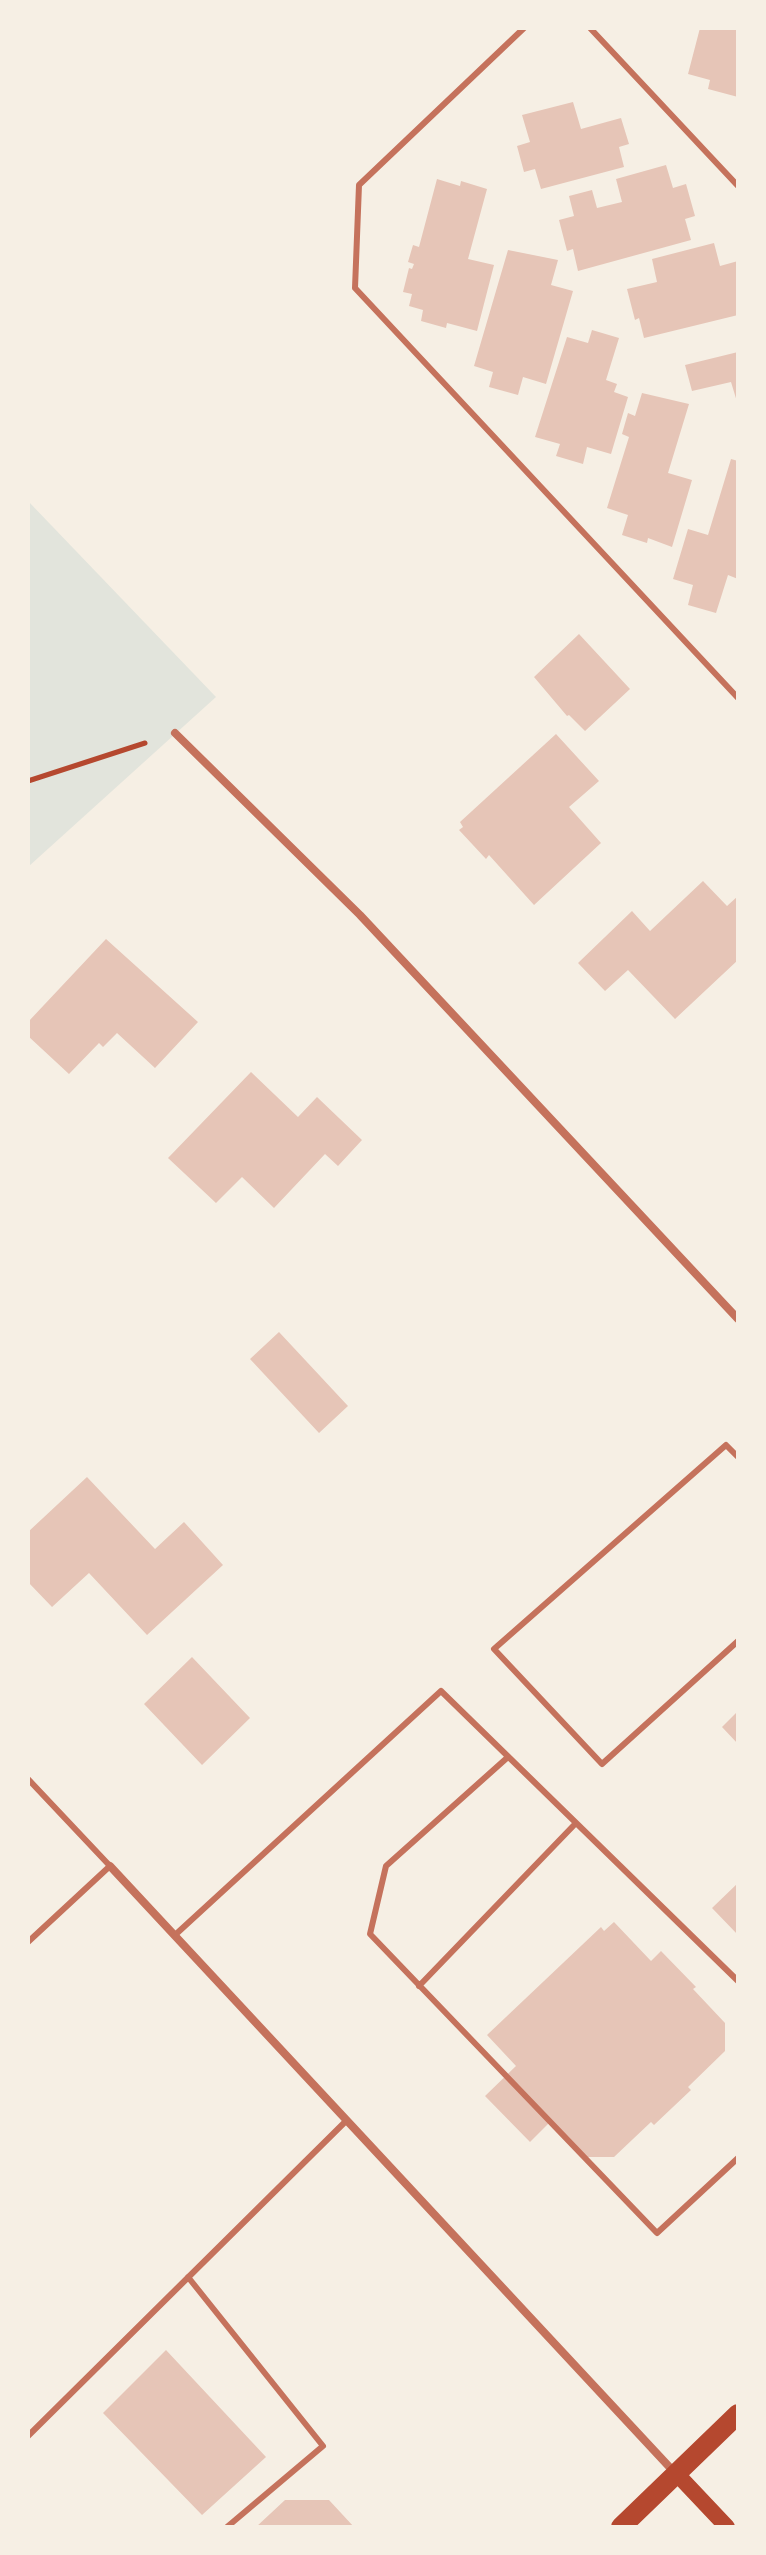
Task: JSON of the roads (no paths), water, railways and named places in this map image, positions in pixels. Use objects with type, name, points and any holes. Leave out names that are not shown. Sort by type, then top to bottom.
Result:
[{"type":"main road","points":[[621,2527],[738,2414]]},
{"type":"main road","points":[[676,2473],[727,2527]]},
{"type":"street","points":[[175,733],[360,915],[738,1319]]},
{"type":"street","points":[[110,1866],[676,2473]]},
{"type":"lane","points":[[524,28],[359,185],[355,288],[738,698]]},
{"type":"lane","points":[[590,28],[738,186]]},
{"type":"lane","points":[[738,1457],[726,1445],[494,1649],[602,1764],[738,1641]]},
{"type":"lane","points":[[175,1935],[441,1691],[738,1981]]},
{"type":"lane","points":[[508,1757],[386,1866],[370,1934],[657,2233],[738,2158]]},
{"type":"lane","points":[[28,1779],[110,1866],[28,1942]]},
{"type":"lane","points":[[419,1986],[576,1823]]},
{"type":"lane","points":[[28,2436],[347,2120]]},
{"type":"lane","points":[[188,2277],[323,2446],[227,2527]]}]
